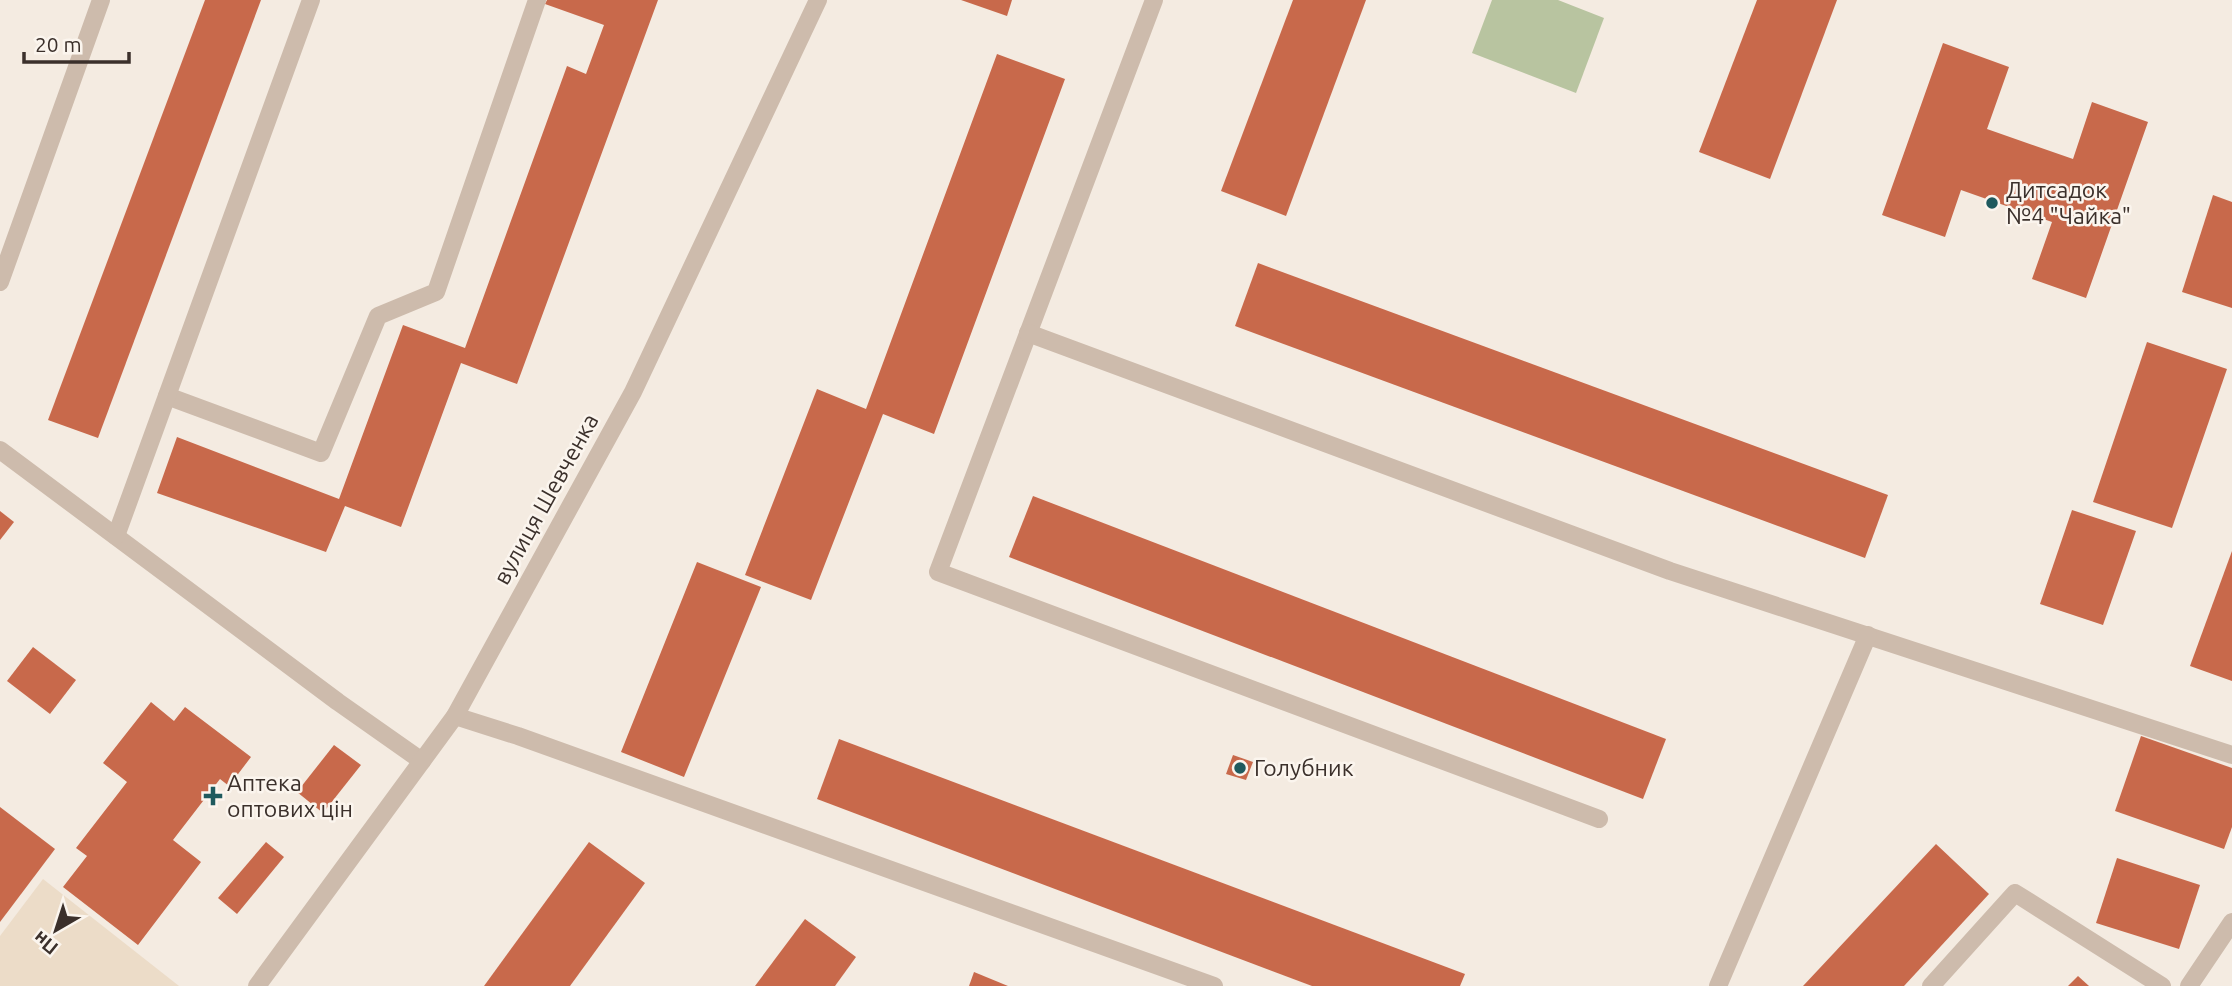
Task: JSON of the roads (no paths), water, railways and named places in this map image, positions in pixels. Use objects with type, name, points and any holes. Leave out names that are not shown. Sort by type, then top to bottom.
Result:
[{"type":"street","points":[[0,282],[101,0]]},
{"type":"street","points":[[116,536],[311,0]]},
{"type":"street","points":[[167,396],[321,453],[379,316],[436,292],[537,0]]},
{"type":"street","name":"вулиця Шевченка","points":[[257,986],[455,716],[633,392],[818,0]]},
{"type":"street","points":[[1154,0],[938,572],[1599,818]]},
{"type":"street","points":[[1028,333],[1670,570],[2232,754]]},
{"type":"street","points":[[0,450],[338,702],[422,761]]},
{"type":"street","points":[[1718,986],[1868,635]]},
{"type":"street","points":[[455,716],[518,736],[1214,986]]},
{"type":"street","points":[[1931,986],[2015,894],[2162,986]]},
{"type":"street","points":[[2189,986],[2232,922]]},
{"type":"place","name":"Дитсадок №4 \"Чайка\"","points":[[1992,203]]},
{"type":"place","name":"Голубник","points":[[1240,768]]},
{"type":"place","name":"Аптека оптових цін","points":[[213,796]]}]
